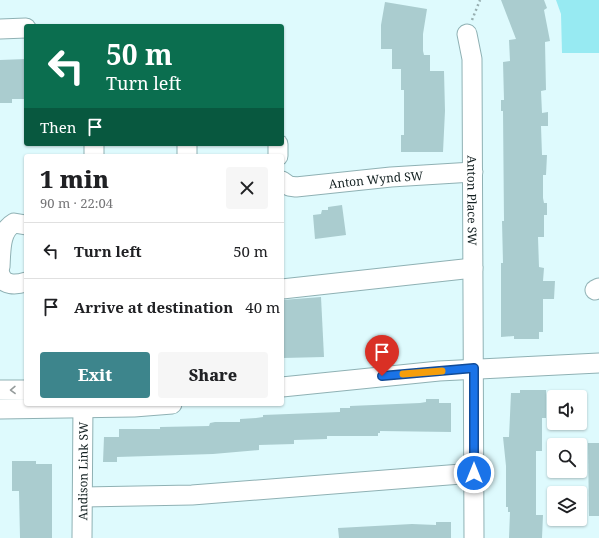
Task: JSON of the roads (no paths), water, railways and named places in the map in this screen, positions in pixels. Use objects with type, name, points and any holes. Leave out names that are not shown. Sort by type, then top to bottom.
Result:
[{"type":"street","points":[[0,29],[24,28]]},
{"type":"street","name":"Anton Place SW","points":[[467,34],[472,59],[474,538]]},
{"type":"street","name":"Anton Wynd SW","points":[[284,183],[296,187],[391,177],[473,172]]},
{"type":"street","points":[[0,267],[0,236],[3,230],[14,223],[24,225]]},
{"type":"street","points":[[284,288],[473,268]]},
{"type":"street","points":[[0,274],[1,278],[5,282],[13,284],[24,282]]},
{"type":"street","points":[[284,387],[474,368],[599,363]]},
{"type":"street","points":[[0,390],[24,390]]},
{"type":"street","points":[[0,409],[83,406]]},
{"type":"street","name":"Andison Link SW","points":[[82,538],[83,406]]},
{"type":"street","points":[[83,497],[192,495],[474,473]]}]
